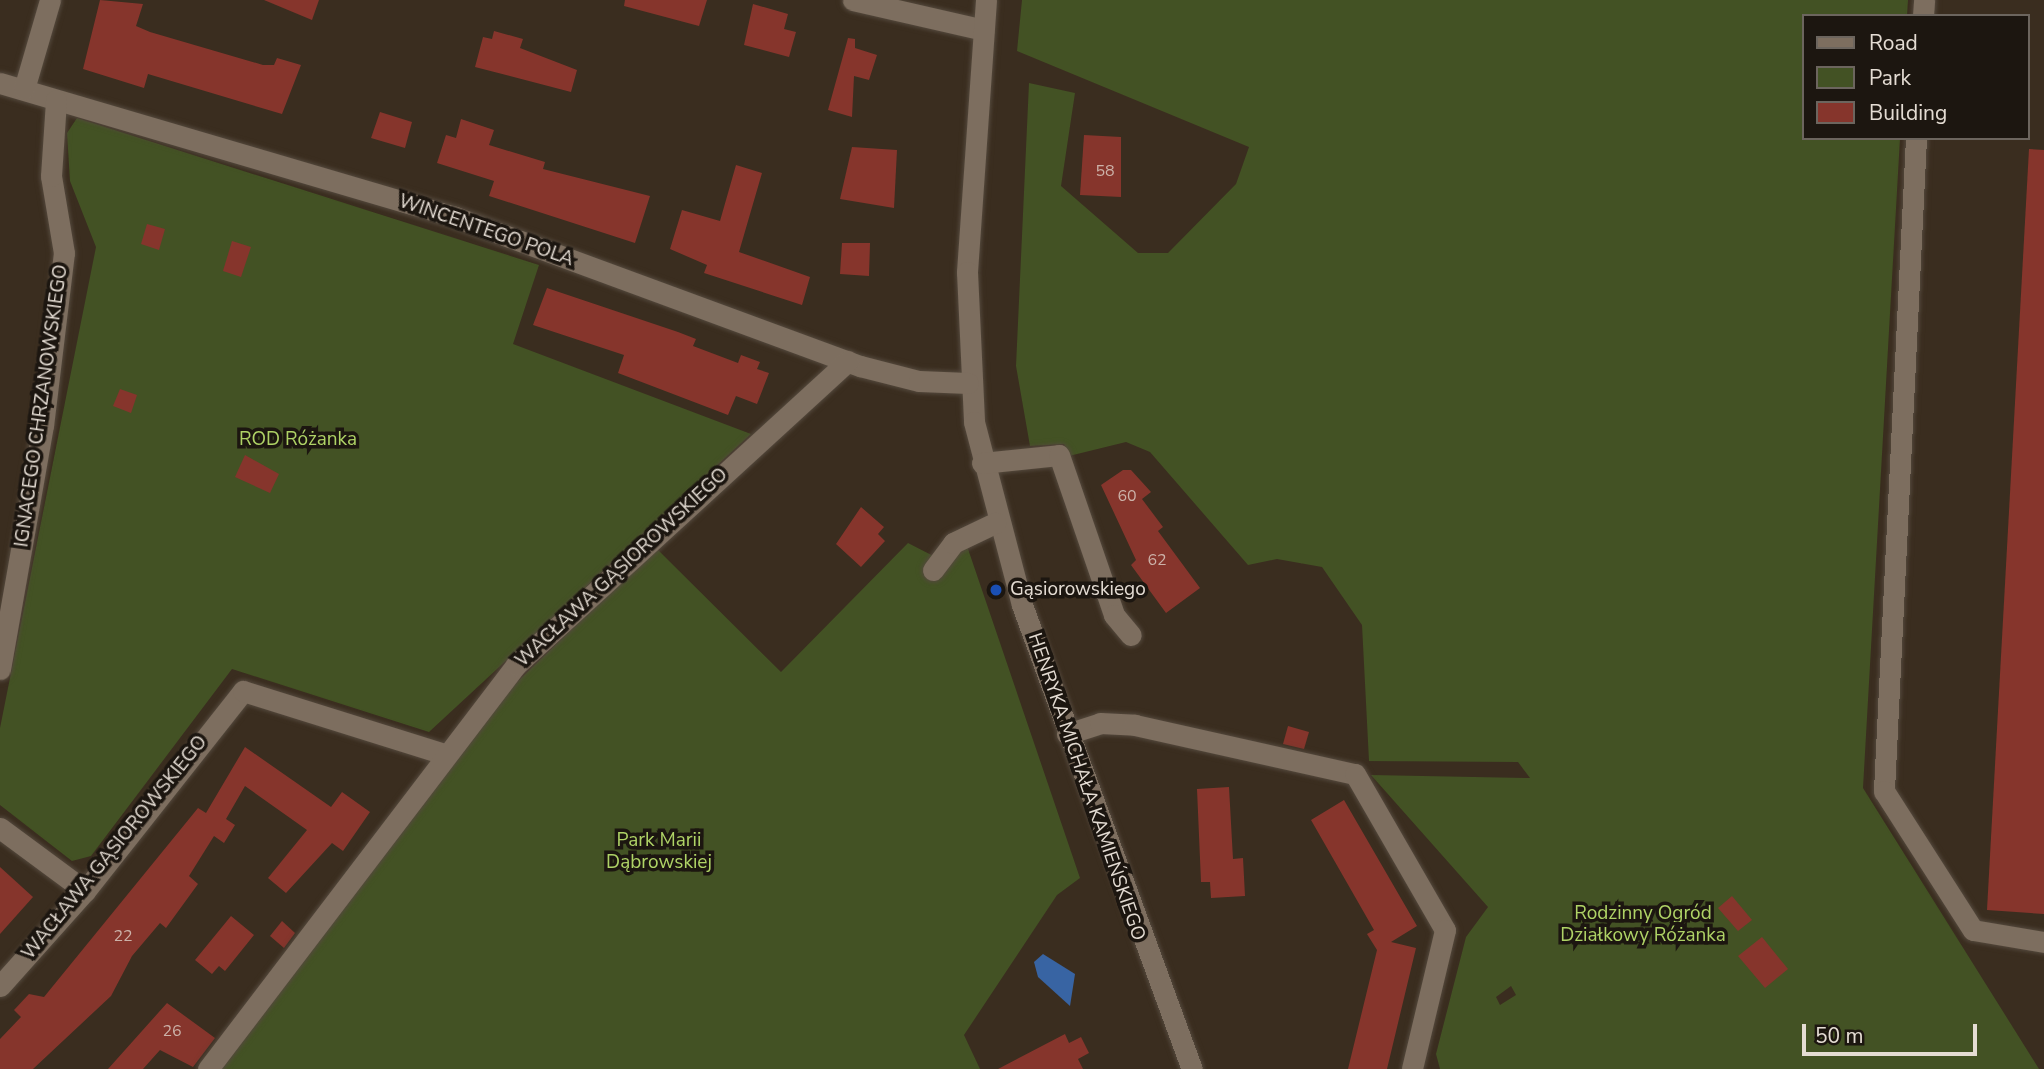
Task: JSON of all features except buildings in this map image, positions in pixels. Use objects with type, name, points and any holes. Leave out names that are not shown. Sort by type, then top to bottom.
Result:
[{"type":"street","points":[[24,89],[50,0]]},
{"type":"street","points":[[853,0],[984,30]]},
{"type":"street","name":"HENRYKA MICHAŁA KAMIEŃSKIEGO","points":[[986,0],[967,272],[968,383],[982,463],[995,523],[1067,734],[1192,1069]]},
{"type":"street","name":"WINCENTEGO POLA","points":[[0,83],[455,217],[848,361],[919,381],[968,383]]},
{"type":"street","name":"IGNACEGO CHRZANOWSKIEGO","points":[[0,668],[43,426],[64,253],[51,176],[56,100]]},
{"type":"street","points":[[1916,140],[1884,791],[1973,930],[2044,942]]},
{"type":"street","name":"WACŁAWA GĄSIOROWSKIEGO","points":[[0,986],[85,891],[243,691],[444,754],[547,635],[848,361]]},
{"type":"street","points":[[982,463],[1059,455],[1114,615],[1131,635]]},
{"type":"street","points":[[933,570],[953,543],[995,523]]},
{"type":"street","points":[[1067,734],[1100,723],[1135,725],[1356,774],[1445,930],[1412,1069]]},
{"type":"street","points":[[208,1069],[444,754]]},
{"type":"street","points":[[0,828],[85,891]]},
{"type":"green space","name":"Rodzinny Ogród Działkowy Różanka","points":[[1022,0],[1908,0],[1907,14],[1802,14],[1802,140],[1900,140],[1863,788],[2039,1069],[1440,1069],[1436,1054],[1466,937],[1488,907],[1371,775],[1530,778],[1518,762],[1369,761],[1362,625],[1322,567],[1277,559],[1248,565],[1150,452],[1126,442],[1069,456],[1064,444],[1030,446],[1016,366],[1029,83],[1075,93],[1061,186],[1138,253],[1168,253],[1236,184],[1249,147],[1017,51]],"holes":[[[1511,986],[1516,995],[1500,1005],[1496,997]]]},
{"type":"green space","name":"ROD Różanka","points":[[77,118],[539,265],[513,344],[751,434],[429,732],[232,669],[91,856],[72,861],[0,805],[0,728],[96,247],[70,181],[67,133]]},
{"type":"green space","name":"Park Marii Dąbrowskiej","points":[[908,543],[945,562],[966,543],[1080,878],[1057,895],[964,1035],[980,1069],[219,1069],[515,684],[656,548],[781,672]]},
{"type":"water","points":[[1043,954],[1075,974],[1070,1006],[1038,977],[1034,962]]},
{"type":"place","name":"Gąsiorowskiego","points":[[996,590]]}]
